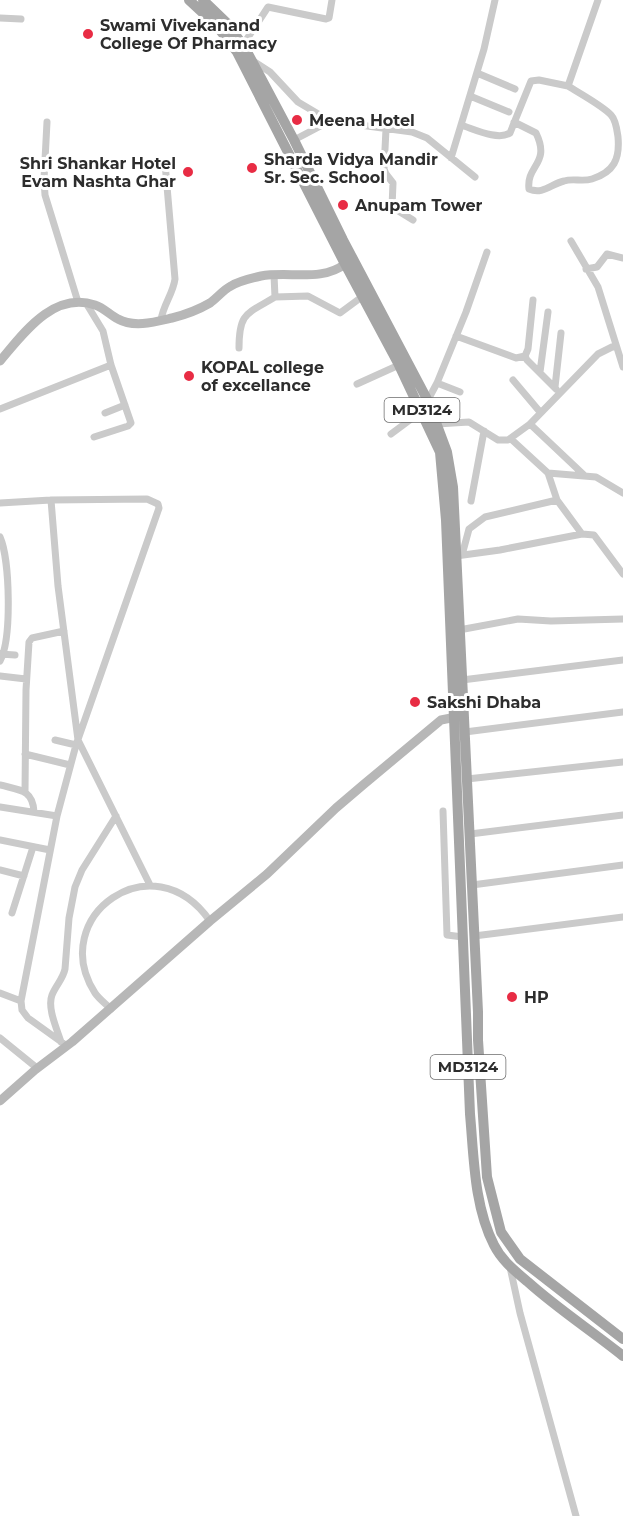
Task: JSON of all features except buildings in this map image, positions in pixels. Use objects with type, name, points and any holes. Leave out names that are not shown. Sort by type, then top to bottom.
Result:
[{"type":"main road","points":[[189,0],[229,40],[343,240],[428,400],[447,452],[453,487],[459,556],[462,681],[459,716]]},
{"type":"main road","points":[[203,0],[226,22],[243,45],[294,140],[295,154]]},
{"type":"main road","name":"MD3124","points":[[304,173],[345,264],[422,411],[442,461],[452,646],[459,716],[458,830],[465,866],[472,885],[469,936],[470,1114],[479,1197],[488,1232],[495,1247],[510,1267],[553,1304],[623,1356]]},
{"type":"main road","name":"MD3124","points":[[459,716],[465,732],[470,834],[465,866],[460,879],[469,936],[487,1177],[501,1232],[520,1259],[623,1339]]},
{"type":"street","points":[[243,45],[268,7],[322,20],[329,18],[332,0]]},
{"type":"street","points":[[451,158],[477,73],[495,0]]},
{"type":"street","points":[[568,86],[598,0]]},
{"type":"street","points":[[0,18],[21,19]]},
{"type":"street","points":[[251,59],[270,72],[298,102],[330,122],[412,132],[427,138],[475,177]]},
{"type":"street","points":[[477,73],[515,89]]},
{"type":"street","points":[[461,125],[503,136],[510,133],[514,122],[531,81],[539,80],[568,86],[612,115],[619,147],[618,158],[612,167],[594,179],[566,180],[544,190],[532,191],[528,184],[540,158],[541,148],[532,130],[514,122]]},
{"type":"street","points":[[470,96],[509,112]]},
{"type":"street","points":[[47,122],[45,195],[82,303],[103,331],[130,424],[94,437]]},
{"type":"street","points":[[294,140],[330,122]]},
{"type":"street","points":[[386,129],[384,169],[393,183],[392,207],[413,220]]},
{"type":"street","points":[[162,320],[163,309],[174,287],[175,279],[165,163]]},
{"type":"street","points":[[571,241],[598,287],[623,367]]},
{"type":"street","points":[[391,434],[422,411],[437,383],[487,252]]},
{"type":"street","points":[[586,269],[597,267],[607,254],[623,258]]},
{"type":"street","points":[[0,361],[44,314],[60,306],[82,303],[103,309],[128,323],[139,324],[195,310],[211,302],[231,285],[261,276],[333,272],[345,264]]},
{"type":"street","points":[[274,275],[275,297]]},
{"type":"street","points":[[239,348],[239,331],[245,315],[275,297],[308,296],[340,313],[363,296]]},
{"type":"street","points":[[525,356],[528,349],[533,300]]},
{"type":"street","points":[[540,372],[548,312]]},
{"type":"street","points":[[557,390],[561,333]]},
{"type":"street","points":[[456,336],[516,358],[525,356]]},
{"type":"street","points":[[437,424],[469,422],[498,440],[511,439],[530,424],[557,390],[598,354],[618,345]]},
{"type":"street","points":[[525,356],[557,390]]},
{"type":"street","points":[[357,384],[399,364]]},
{"type":"street","points":[[0,409],[111,365]]},
{"type":"street","points":[[513,380],[540,412]]},
{"type":"street","points":[[437,383],[460,392]]},
{"type":"street","points":[[105,413],[125,405]]},
{"type":"street","points":[[530,424],[585,476]]},
{"type":"street","points":[[471,501],[484,431]]},
{"type":"street","points":[[511,439],[548,474],[557,500],[582,534]]},
{"type":"street","points":[[548,474],[596,477],[623,493]]},
{"type":"street","points":[[0,503],[147,499],[158,504],[159,508],[70,765],[57,816],[21,1001],[22,1010],[28,1018],[64,1045]]},
{"type":"street","points":[[51,500],[58,586],[77,742],[150,885]]},
{"type":"street","points":[[557,500],[485,517],[469,529],[459,556],[582,534],[594,536],[623,574]]},
{"type":"street","points":[[1,540],[7,559],[1,656],[15,655]]},
{"type":"street","points":[[459,630],[518,619],[550,621],[623,618]]},
{"type":"street","points":[[25,792],[26,679],[30,639],[64,631]]},
{"type":"street","points":[[462,681],[623,660]]},
{"type":"street","points":[[0,676],[26,679]]},
{"type":"street","points":[[465,732],[623,712]]},
{"type":"street","points":[[0,1101],[64,1045],[111,1010],[210,921],[267,874],[363,785],[441,720],[459,716]]},
{"type":"street","points":[[54,740],[77,742]]},
{"type":"street","points":[[25,754],[70,765]]},
{"type":"street","points":[[467,778],[623,762]]},
{"type":"street","points":[[0,785],[25,792],[33,801],[34,812]]},
{"type":"street","points":[[0,807],[57,816]]},
{"type":"street","points":[[443,811],[447,935],[469,936],[623,917]]},
{"type":"street","points":[[470,834],[623,815]]},
{"type":"street","points":[[64,1045],[50,1004],[53,992],[63,977],[65,969],[71,900],[82,870],[116,816]]},
{"type":"street","points":[[444,825],[458,830]]},
{"type":"street","points":[[0,840],[50,850]]},
{"type":"street","points":[[12,913],[33,847]]},
{"type":"street","points":[[472,885],[623,865]]},
{"type":"street","points":[[0,870],[24,876]]},
{"type":"street","points":[[445,876],[460,879]]},
{"type":"street","points":[[111,1010],[96,994],[86,975],[82,954],[86,933],[95,914],[110,898],[129,889],[150,885],[179,891],[191,899],[210,921]]},
{"type":"street","points":[[0,993],[21,1001]]},
{"type":"street","points":[[0,1038],[41,1065]]},
{"type":"street","points":[[510,1267],[520,1313],[576,1516]]},
{"type":"place","name":"Swami Vivekanand College Of Pharmacy","points":[[88,34]]},
{"type":"place","name":"Meena Hotel","points":[[297,120]]},
{"type":"place","name":"Sharda Vidya Mandir Sr. Sec. School","points":[[252,168]]},
{"type":"place","name":"Shri Shankar Hotel Evam Nashta Ghar","points":[[188,172]]},
{"type":"place","name":"Anupam Tower","points":[[343,205]]},
{"type":"place","name":"KOPAL college of excellance","points":[[189,376]]},
{"type":"place","name":"Sakshi Dhaba","points":[[415,702]]},
{"type":"place","name":"HP","points":[[512,997]]}]
